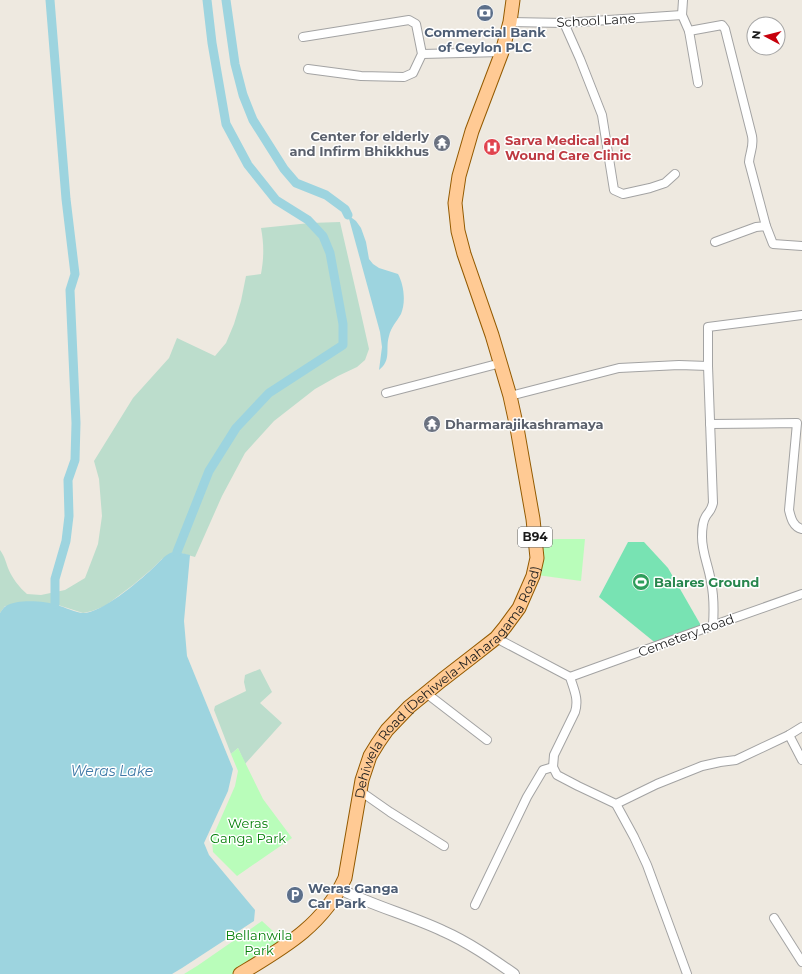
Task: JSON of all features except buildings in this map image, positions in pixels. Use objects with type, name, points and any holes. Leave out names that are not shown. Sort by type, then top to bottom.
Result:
[{"type":"main road","name":"Dehiwela Road (Dehiwela-Maharagama Road)","points":[[240,974],[287,944],[308,928],[325,911],[340,889],[345,878],[362,780],[370,756],[378,743],[387,730],[409,707],[496,638],[519,608],[533,576],[537,558],[533,519],[517,428],[501,363],[464,254],[458,231],[455,203],[459,176],[472,131],[502,52],[510,22],[513,0]]},
{"type":"street","points":[[683,0],[682,14],[689,31],[698,83]]},
{"type":"street","name":"School Lane","points":[[510,22],[564,22],[682,14]]},
{"type":"street","points":[[303,37],[409,20],[416,24],[422,54],[413,72],[404,77],[361,76],[308,69]]},
{"type":"street","points":[[564,22],[602,115],[614,190],[623,194],[650,188],[665,183],[675,174]]},
{"type":"street","points":[[689,31],[722,25],[725,28],[753,142],[753,149],[750,154],[749,162],[766,226],[773,244],[802,246]]},
{"type":"street","points":[[422,54],[502,52]]},
{"type":"street","points":[[716,242],[756,227],[766,226]]},
{"type":"street","points":[[713,625],[714,601],[703,551],[702,538],[703,525],[706,516],[712,509],[713,503],[708,327],[802,315]]},
{"type":"street","points":[[386,393],[501,363]]},
{"type":"street","points":[[510,396],[619,368],[679,365],[708,366]]},
{"type":"street","points":[[710,424],[797,423],[788,510],[791,519],[798,528],[802,529]]},
{"type":"street","name":"Cemetery Road","points":[[570,677],[802,594]]},
{"type":"street","points":[[496,638],[570,677],[577,705],[554,756],[553,766],[557,775],[616,804],[634,836],[647,865],[687,974]]},
{"type":"street","points":[[426,694],[487,740]]},
{"type":"street","points":[[616,804],[657,784],[702,766],[736,760],[789,736],[802,727]]},
{"type":"street","points":[[789,736],[802,760]]},
{"type":"street","points":[[475,905],[527,797],[543,770],[553,766]]},
{"type":"street","points":[[360,791],[444,846]]},
{"type":"street","points":[[340,889],[352,896],[445,931],[478,949],[514,974]]},
{"type":"street","points":[[774,918],[802,962]]},
{"type":"green space","points":[[340,222],[369,349],[365,360],[357,367],[315,389],[274,421],[245,453],[222,496],[195,557],[177,552],[162,559],[133,585],[105,606],[92,611],[83,613],[55,604],[5,606],[0,613],[0,550],[14,579],[27,594],[41,595],[65,590],[85,578],[98,544],[102,516],[99,479],[94,461],[133,398],[169,358],[177,338],[215,356],[226,343],[241,301],[246,276],[261,274],[263,262],[263,240],[261,228],[310,223]]},
{"type":"green space","points":[[585,539],[581,581],[537,575],[540,540]]},
{"type":"green space","name":"Balares Ground","points":[[628,542],[644,542],[668,568],[703,629],[658,645],[599,597]]},
{"type":"green space","points":[[260,669],[272,692],[260,703],[282,723],[245,764],[238,748],[231,754],[214,710],[215,706],[246,691],[244,682],[245,675]]},
{"type":"green space","name":"Weras Ganga Park","points":[[238,748],[263,799],[292,838],[237,876],[213,852],[212,840],[235,786],[238,771],[231,754]]},
{"type":"green space","name":"Bellanwila Park","points":[[262,921],[287,944],[240,974],[184,974],[197,966]]},
{"type":"water","points":[[348,215],[356,221],[361,228],[366,242],[369,259],[379,268],[398,274],[403,288],[403,309],[390,333],[387,358],[379,370],[382,347],[380,332]]},
{"type":"water","name":"Weras Lake","points":[[173,552],[190,555],[184,621],[187,656],[233,769],[228,791],[204,843],[209,855],[255,910],[254,921],[172,974],[0,974],[0,613],[5,606],[17,602],[31,601],[57,605],[80,613],[91,612],[109,603],[129,589],[164,557]]},
{"type":"waterway","points":[[50,0],[66,199],[75,274],[70,290],[76,423],[75,460],[68,480],[69,516],[66,541],[55,579],[55,604]]},
{"type":"waterway","points":[[177,552],[209,471],[236,428],[269,393],[343,345],[343,324],[330,253],[323,236],[308,220],[276,200],[248,165],[226,124],[212,43],[207,0]]},
{"type":"waterway","points":[[226,0],[235,64],[243,95],[253,120],[284,169],[296,183],[326,195],[345,209],[348,215]]},
{"type":"place","name":"Commercial Bank of Ceylon PLC","points":[[485,13]]},
{"type":"place","name":"Center for elderly and Infirm Bhikkhus","points":[[442,143]]},
{"type":"place","name":"Sarva Medical and Wound Care Clinic","points":[[492,147]]},
{"type":"place","name":"Dharmarajikashramaya","points":[[432,424]]},
{"type":"place","name":"Balares Ground","points":[[641,582]]},
{"type":"place","name":"Weras Ganga Car Park","points":[[295,895]]}]
